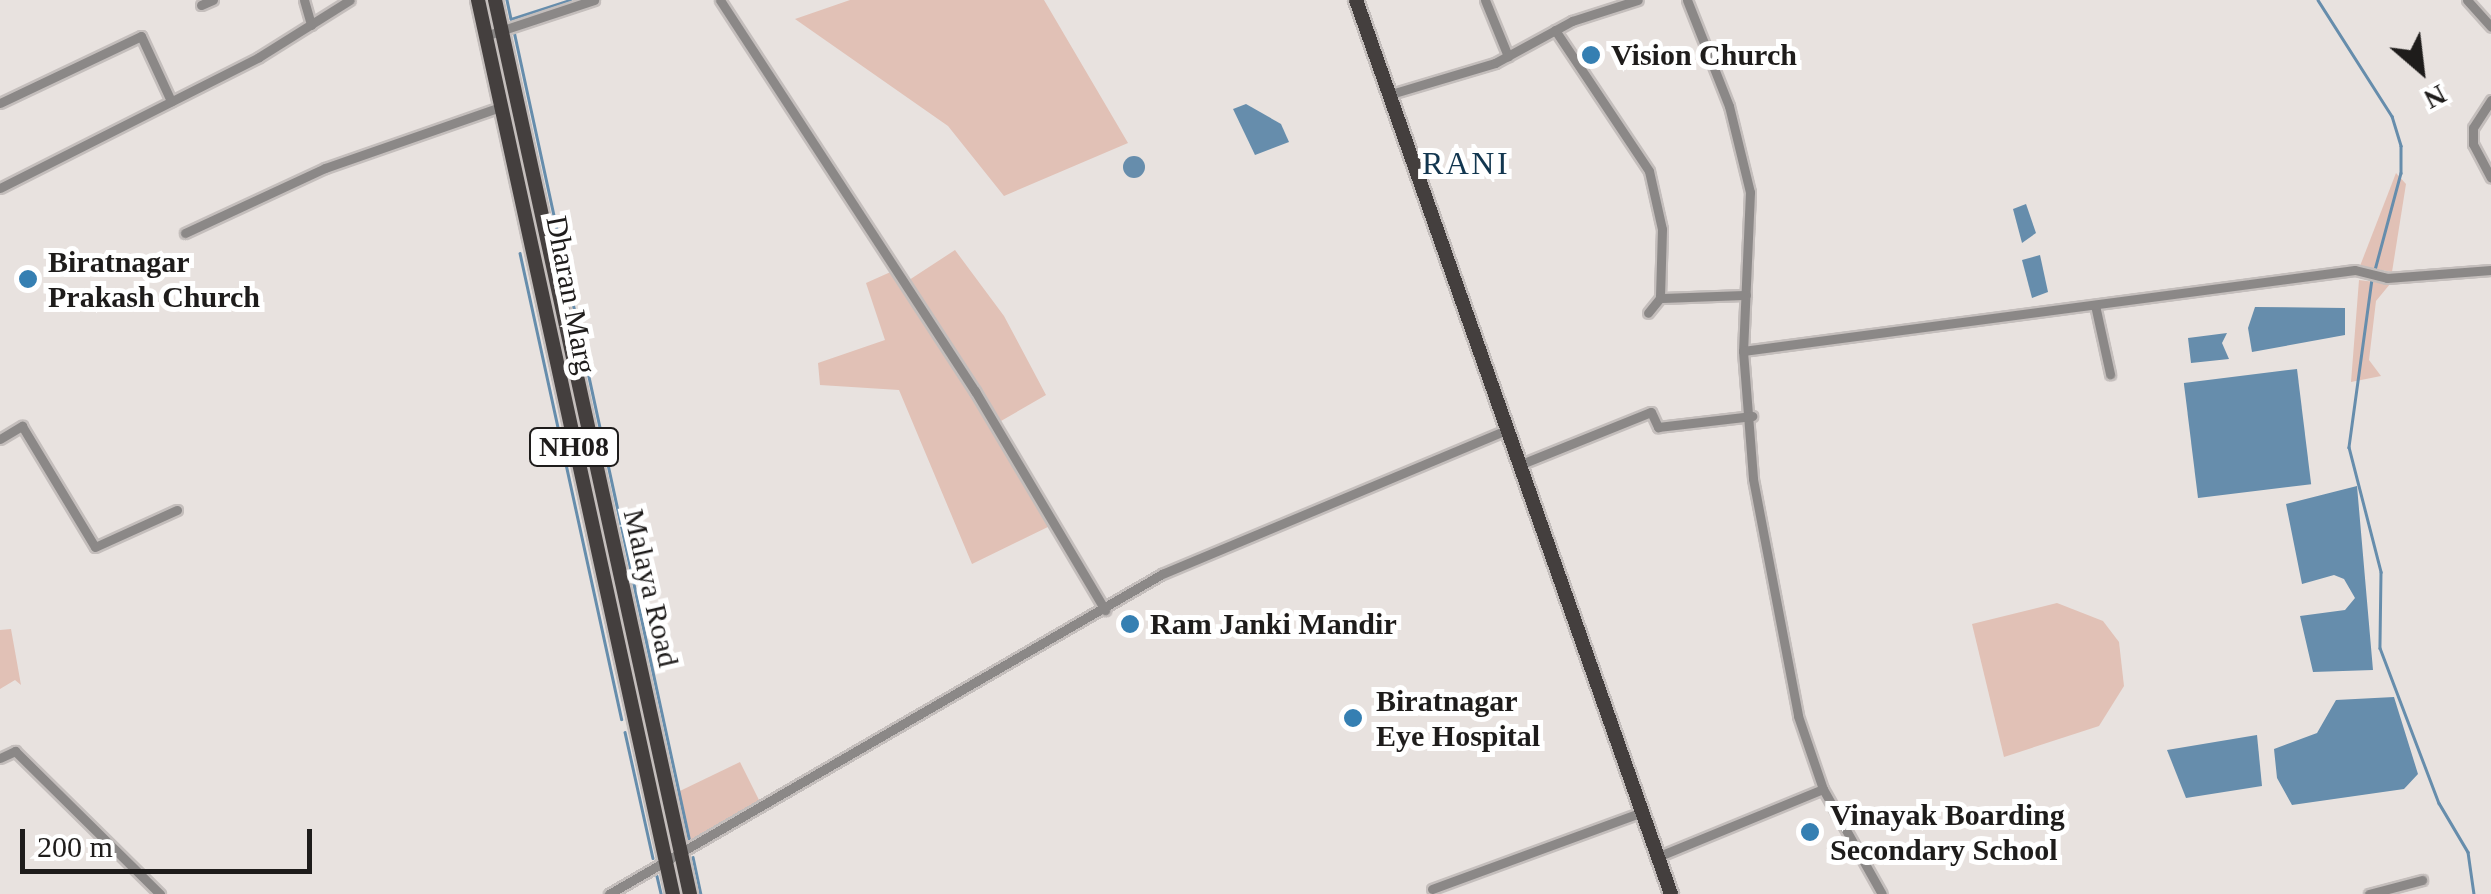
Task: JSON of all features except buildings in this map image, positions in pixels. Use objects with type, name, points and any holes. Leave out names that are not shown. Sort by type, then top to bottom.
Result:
[{"type":"main road","name":"Dharan Marg","points":[[478,0],[673,894]]},
{"type":"main road","name":"Malaya Road","points":[[496,0],[690,894]]},
{"type":"main road","points":[[1356,0],[1516,466],[1670,894]]},
{"type":"main road","points":[[614,628],[631,624]]},
{"type":"street","points":[[202,5],[214,0]]},
{"type":"street","points":[[304,0],[311,25]]},
{"type":"street","points":[[0,188],[171,101],[350,0]]},
{"type":"street","points":[[485,36],[594,0]]},
{"type":"street","points":[[720,0],[975,391],[1105,610]]},
{"type":"street","points":[[1485,0],[1508,56]]},
{"type":"street","points":[[1390,94],[1508,56],[1555,30],[1638,0]]},
{"type":"street","points":[[1686,0],[1741,148],[1750,192],[1744,351],[1752,416],[1753,479],[1782,644],[1823,789],[1882,894]]},
{"type":"street","points":[[2467,0],[2491,27]]},
{"type":"street","points":[[1555,30],[1649,171],[1662,229],[1660,298],[1648,313]]},
{"type":"street","points":[[0,103],[142,36],[171,101]]},
{"type":"street","points":[[2491,100],[2473,128],[2473,144],[2491,178]]},
{"type":"street","points":[[186,233],[324,168],[504,106]]},
{"type":"street","points":[[1744,351],[2355,270],[2386,278],[2491,270]]},
{"type":"street","points":[[1660,298],[1746,296]]},
{"type":"street","points":[[2094,305],[2110,374]]},
{"type":"street","points":[[1516,466],[1651,412],[1658,427],[1752,416]]},
{"type":"street","points":[[0,439],[22,426],[95,547],[177,510]]},
{"type":"street","points":[[610,894],[1162,574],[1504,431]]},
{"type":"street","points":[[0,758],[15,751],[160,894]]},
{"type":"street","points":[[1657,857],[1823,789]]},
{"type":"street","points":[[1432,888],[1640,813]]},
{"type":"street","points":[[2369,894],[2422,880]]},
{"type":"shaded area","points":[[850,0],[1044,0],[1128,143],[1004,196],[948,126],[795,19]]},
{"type":"shaded area","points":[[2396,173],[2406,184],[2392,272],[2360,266]]},
{"type":"shaded area","points":[[955,250],[1004,316],[1046,395],[994,425],[1054,524],[972,564],[899,390],[820,385],[818,363],[885,340],[866,283],[895,270],[903,284]]},
{"type":"shaded area","points":[[2359,280],[2390,284],[2376,301],[2369,360],[2381,376],[2351,382]]},
{"type":"shaded area","points":[[2057,603],[2103,621],[2119,642],[2124,686],[2099,726],[2004,757],[1972,624]]},
{"type":"shaded area","points":[[11,629],[21,685],[15,680],[0,689],[0,630]]},
{"type":"shaded area","points":[[740,762],[763,808],[667,862],[655,803]]},
{"type":"water","points":[[1246,104],[1281,124],[1289,142],[1255,155],[1233,109]]},
{"type":"water","points":[[1134,156],[1142,159],[1142,175],[1134,178],[1126,175],[1123,167],[1126,159]]},
{"type":"water","points":[[2026,204],[2036,233],[2022,243],[2013,209]]},
{"type":"water","points":[[2040,255],[2048,292],[2032,298],[2022,260]]},
{"type":"water","points":[[2255,307],[2345,308],[2345,335],[2252,352],[2248,328]]},
{"type":"water","points":[[2227,333],[2222,343],[2229,359],[2191,363],[2188,338]]},
{"type":"water","points":[[2297,369],[2311,484],[2198,498],[2184,383]]},
{"type":"water","points":[[2357,486],[2373,670],[2313,672],[2300,616],[2345,610],[2355,598],[2344,579],[2334,575],[2302,584],[2286,504]]},
{"type":"water","points":[[2394,697],[2418,774],[2404,789],[2292,805],[2277,778],[2274,749],[2317,733],[2336,700]]},
{"type":"water","points":[[2257,735],[2262,786],[2186,798],[2167,750]]},
{"type":"waterway","points":[[507,0],[511,19],[570,0]]},
{"type":"waterway","points":[[2318,0],[2392,116],[2401,146],[2401,173],[2375,270]]},
{"type":"waterway","points":[[514,31],[690,842]]},
{"type":"waterway","points":[[520,253],[622,719]]},
{"type":"waterway","points":[[2372,279],[2349,447],[2381,572],[2380,648],[2439,803],[2468,852],[2474,894]]},
{"type":"waterway","points":[[625,732],[653,858]]},
{"type":"waterway","points":[[693,857],[701,894]]},
{"type":"waterway","points":[[657,876],[661,894]]},
{"type":"place","name":"Vision Church","points":[[1591,55]]},
{"type":"place","name":"Biratnagar Prakash Church","points":[[28,279]]},
{"type":"place","name":"Ram Janki Mandir","points":[[1130,624]]},
{"type":"place","name":"Biratnagar Eye Hospital","points":[[1353,718]]},
{"type":"place","name":"Vinayak Boarding Secondary School","points":[[1810,832]]},
{"type":"district","name":"RANI","points":[[1466,163]]}]
